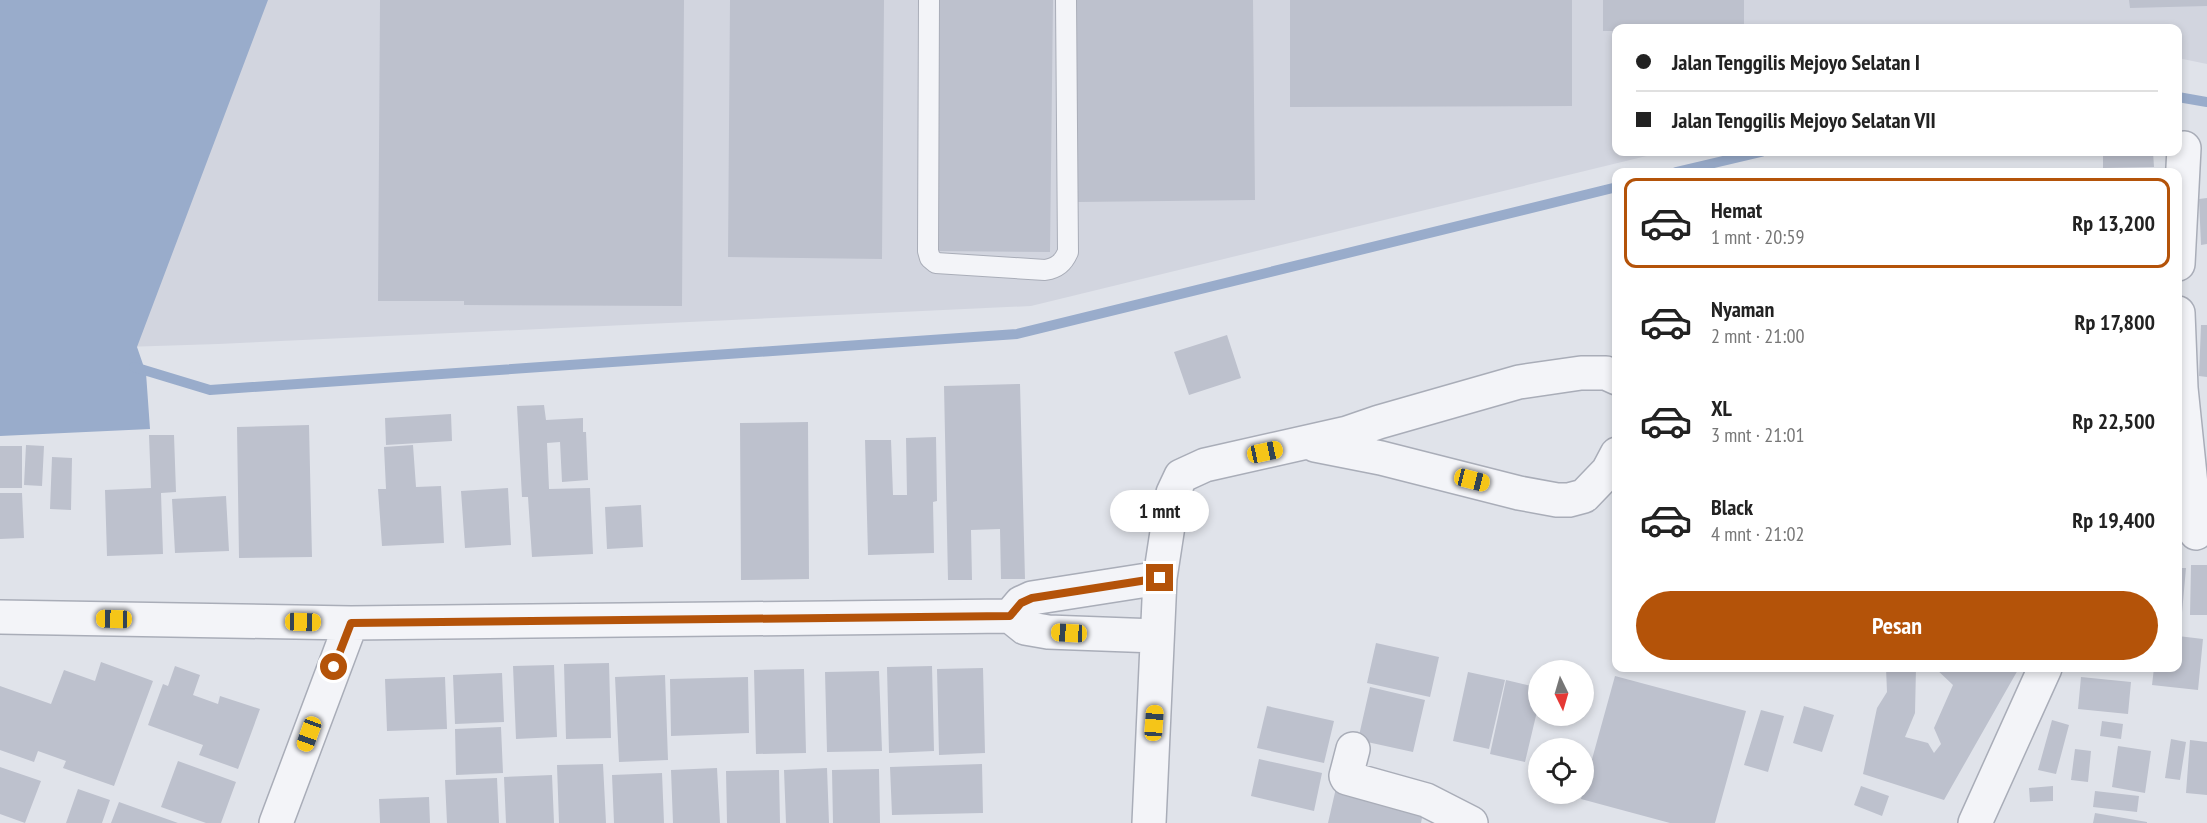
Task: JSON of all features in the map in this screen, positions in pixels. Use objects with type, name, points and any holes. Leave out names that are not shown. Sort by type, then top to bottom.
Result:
[{"type":"street","points":[[2182,187],[2184,148]]},
{"type":"street","points":[[1149,823],[1160,578],[1173,493],[1181,476],[1206,465],[1347,433],[1519,382],[1581,373],[1606,373],[1612,376]]},
{"type":"street","points":[[2182,399],[2194,535]]},
{"type":"street","points":[[1305,443],[1381,458],[1519,493],[1569,501],[1584,496],[1608,471],[1612,463]]},
{"type":"street","points":[[1010,616],[1021,603],[1032,598],[1160,578]]},
{"type":"street","points":[[0,617],[351,623],[1010,616],[1025,627],[1048,632],[1156,636]]},
{"type":"street","points":[[276,823],[351,623]]},
{"type":"street","points":[[1974,823],[2042,672]]},
{"type":"street","points":[[1353,749],[1347,778],[1426,800],[1471,823]]},
{"type":"lane","points":[[929,0],[928,251],[930,258],[936,263],[1045,270],[1054,268],[1068,252],[1066,0]]},
{"type":"shaded area","points":[[0,0],[2207,0],[2207,64],[2182,59],[2182,24],[1612,24],[1612,156],[1647,156],[1031,306],[218,344],[0,351]]},
{"type":"water","points":[[0,0],[268,0],[137,347],[146,373],[150,429],[0,436]]},
{"type":"building","points":[[380,0],[684,0],[682,306],[464,305],[464,301],[378,301]]},
{"type":"building","points":[[730,0],[884,0],[882,259],[728,257]]},
{"type":"building","points":[[937,0],[1053,0],[1050,252],[935,251]]},
{"type":"building","points":[[1076,0],[1253,0],[1255,200],[1078,202]]},
{"type":"building","points":[[1290,0],[1572,0],[1572,106],[1290,107]]},
{"type":"building","points":[[1603,0],[1744,0],[1744,24],[1612,24],[1612,31],[1603,31]]},
{"type":"building","points":[[2129,0],[2207,0],[2207,6],[2130,8]]},
{"type":"building","points":[[2103,156],[2153,156],[2154,167],[2103,168]]},
{"type":"building","points":[[2207,198],[2207,244],[2201,245],[2199,199]]},
{"type":"building","points":[[2201,325],[2207,325],[2207,377],[2199,376]]},
{"type":"building","points":[[1227,335],[1241,378],[1189,395],[1174,352]]},
{"type":"building","points":[[1020,384],[1025,579],[1001,579],[1000,529],[971,530],[972,580],[948,580],[944,386]]},
{"type":"building","points":[[544,405],[546,420],[583,418],[583,432],[586,432],[588,480],[562,482],[560,442],[547,443],[549,489],[590,488],[593,554],[532,557],[528,497],[522,497],[517,406]]},
{"type":"building","points":[[451,414],[452,441],[386,445],[385,418]]},
{"type":"building","points":[[808,422],[809,579],[741,580],[740,423]]},
{"type":"building","points":[[309,425],[312,557],[239,558],[237,427]]},
{"type":"building","points":[[149,435],[174,435],[176,492],[161,493],[163,554],[107,556],[105,490],[151,488]]},
{"type":"building","points":[[936,437],[937,501],[933,502],[934,553],[868,555],[865,440],[891,440],[893,495],[907,495],[906,438]]},
{"type":"building","points":[[26,445],[44,446],[42,486],[24,485]]},
{"type":"building","points":[[413,445],[416,487],[441,486],[444,543],[382,546],[378,489],[386,489],[384,447]]},
{"type":"building","points":[[0,446],[22,446],[22,488],[0,488]]},
{"type":"building","points":[[52,457],[72,458],[71,510],[50,509]]},
{"type":"building","points":[[508,488],[511,545],[465,548],[461,491]]},
{"type":"building","points":[[0,493],[22,493],[24,538],[0,539]]},
{"type":"building","points":[[226,496],[229,551],[175,553],[172,499]]},
{"type":"building","points":[[641,505],[643,547],[607,549],[605,507]]},
{"type":"building","points":[[2191,565],[2207,565],[2207,615],[2190,615]]},
{"type":"building","points":[[2182,568],[2186,568],[2182,613]]},
{"type":"building","points":[[2182,636],[2203,639],[2198,690],[2152,685],[2154,672],[2182,672]]},
{"type":"building","points":[[1376,643],[1439,657],[1430,697],[1367,683]]},
{"type":"building","points":[[101,662],[153,681],[114,786],[63,768],[66,761],[38,751],[34,762],[0,750],[0,686],[51,704],[64,670],[95,681]]},
{"type":"building","points":[[609,663],[611,738],[566,739],[564,664]]},
{"type":"building","points":[[554,665],[557,737],[516,739],[513,666]]},
{"type":"building","points":[[175,666],[200,675],[193,695],[218,704],[220,696],[260,709],[238,769],[199,755],[203,745],[148,725],[163,684],[168,686]]},
{"type":"building","points":[[932,666],[934,751],[889,753],[887,667]]},
{"type":"building","points":[[983,668],[985,753],[939,755],[937,669]]},
{"type":"building","points":[[804,669],[806,753],[756,754],[754,670]]},
{"type":"building","points":[[879,671],[882,751],[827,752],[825,672]]},
{"type":"building","points":[[1468,672],[1505,680],[1489,749],[1453,741]]},
{"type":"building","points":[[1886,672],[1916,672],[1915,713],[1905,737],[1928,743],[1934,753],[1941,744],[1934,728],[1953,685],[1939,672],[2017,672],[1944,800],[1863,774],[1877,708],[1887,692]]},
{"type":"building","points":[[502,673],[504,722],[455,724],[453,675]]},
{"type":"building","points":[[665,675],[668,760],[619,762],[615,677]]},
{"type":"building","points":[[1615,676],[1746,711],[1715,823],[1670,823],[1594,803],[1594,752]]},
{"type":"building","points":[[445,677],[447,729],[387,731],[385,679]]},
{"type":"building","points":[[748,677],[749,733],[671,736],[670,679]]},
{"type":"building","points":[[2081,677],[2131,682],[2128,714],[2078,709]]},
{"type":"building","points":[[1506,680],[1528,685],[1528,726],[1534,726],[1531,738],[1528,738],[1525,762],[1490,754]]},
{"type":"building","points":[[1370,687],[1425,700],[1413,752],[1358,740]]},
{"type":"building","points":[[1267,706],[1334,721],[1324,763],[1257,748]]},
{"type":"building","points":[[1804,706],[1834,715],[1822,752],[1793,743]]},
{"type":"building","points":[[1761,710],[1784,716],[1768,772],[1744,765]]},
{"type":"building","points":[[2052,720],[2069,725],[2056,774],[2038,770]]},
{"type":"building","points":[[2102,721],[2123,724],[2121,739],[2100,736]]},
{"type":"building","points":[[501,727],[503,773],[456,775],[455,729]]},
{"type":"building","points":[[2171,739],[2186,742],[2180,780],[2165,778]]},
{"type":"building","points":[[2190,740],[2207,742],[2207,795],[2186,793]]},
{"type":"building","points":[[2118,746],[2151,751],[2145,793],[2112,787]]},
{"type":"building","points":[[2075,749],[2091,751],[2088,782],[2071,780]]},
{"type":"building","points":[[1259,759],[1322,773],[1314,811],[1251,796]]},
{"type":"building","points":[[178,761],[236,782],[221,823],[206,823],[161,807]]},
{"type":"building","points":[[603,764],[606,823],[559,823],[557,765]]},
{"type":"building","points":[[982,764],[983,813],[892,815],[890,767]]},
{"type":"building","points":[[0,767],[41,781],[25,823],[0,814]]},
{"type":"building","points":[[717,768],[720,823],[673,823],[671,770]]},
{"type":"building","points":[[827,768],[829,823],[786,823],[784,770]]},
{"type":"building","points":[[879,769],[880,823],[833,823],[832,770]]},
{"type":"building","points":[[779,770],[780,823],[727,823],[726,771]]},
{"type":"building","points":[[662,773],[664,823],[614,823],[612,775]]},
{"type":"building","points":[[552,775],[554,823],[506,823],[504,777]]},
{"type":"building","points":[[497,778],[499,823],[447,823],[445,780]]},
{"type":"building","points":[[1861,786],[1889,796],[1882,816],[1854,805]]},
{"type":"building","points":[[2053,786],[2053,801],[2030,802],[2029,788]]},
{"type":"building","points":[[1336,788],[1424,808],[1421,823],[1328,823]]},
{"type":"building","points":[[78,789],[110,800],[102,823],[66,823]]},
{"type":"building","points":[[2095,791],[2139,796],[2137,812],[2093,807]]},
{"type":"building","points":[[429,797],[430,823],[380,823],[379,799]]},
{"type":"building","points":[[119,802],[178,823],[111,823]]},
{"type":"building","points":[[2095,813],[2147,822],[2147,823],[2093,823]]},
{"type":"waterway","points":[[2182,98],[2207,102]]},
{"type":"waterway","points":[[1693,168],[1744,156]]},
{"type":"waterway","points":[[134,367],[210,390],[1017,334],[1612,188]]},
{"type":"route","points":[[334,667],[351,623],[1010,616],[1021,603],[1032,598],[1160,578]]}]
